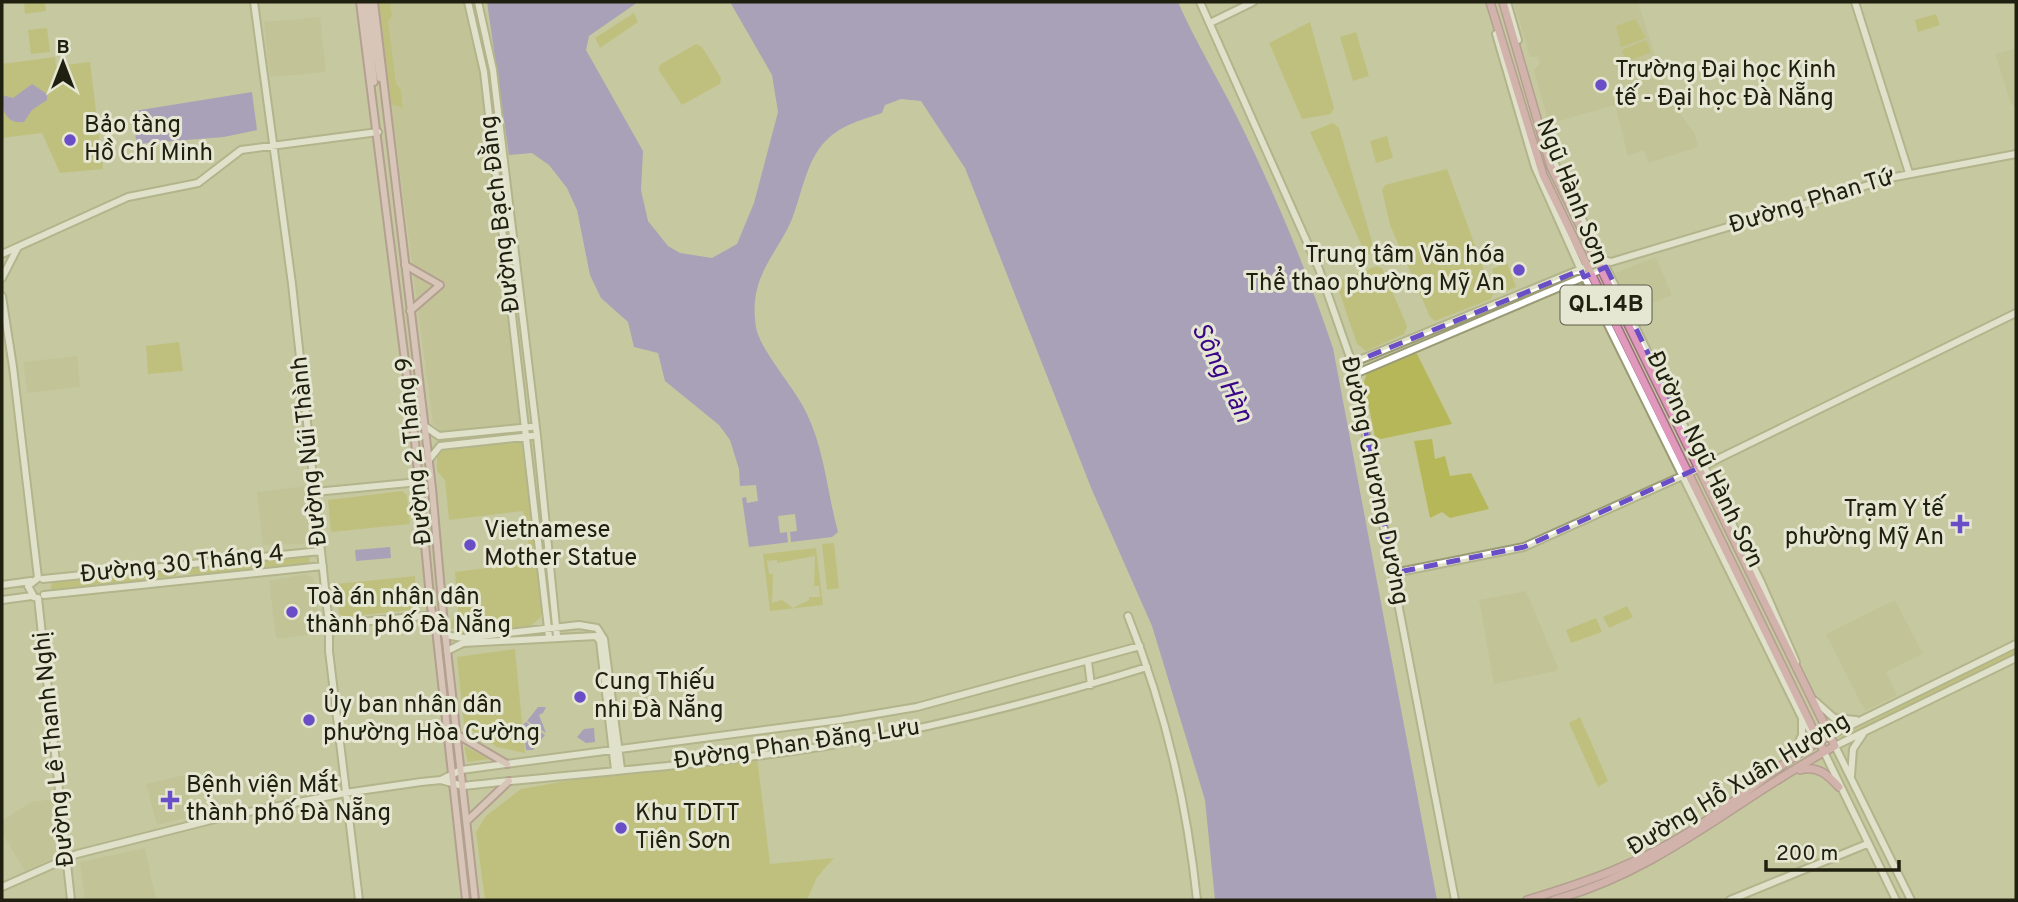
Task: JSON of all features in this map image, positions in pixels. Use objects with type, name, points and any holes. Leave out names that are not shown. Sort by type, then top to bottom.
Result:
[{"type":"highway","name":"Ngũ Hành Sơn","points":[[1488,2],[1532,146]]},
{"type":"highway","name":"Ngũ Hành Sơn","points":[[1505,2],[1551,167],[1603,265]]},
{"type":"highway","name":"Đường Ngũ Hành Sơn","points":[[1532,146],[1586,272],[1824,752]]},
{"type":"highway","name":"Đường Ngũ Hành Sơn","points":[[1603,265],[1806,691],[1835,746]]},
{"type":"highway","name":"Đường Hồ Xuân Hương","points":[[1527,900],[1610,873],[1654,852],[1690,831],[1829,736]]},
{"type":"highway","name":"Đường Hồ Xuân Hương","points":[[1553,900],[1609,882],[1657,858],[1835,746]]},
{"type":"highway","points":[[1793,772],[1816,769],[1827,774],[1839,787]]},
{"type":"main road","name":"Đường Núi Thành","points":[[254,2],[315,492],[329,625],[327,637],[359,900]]},
{"type":"main road","points":[[367,2],[376,70],[385,97]]},
{"type":"main road","name":"Đường 2 Tháng 9","points":[[367,2],[385,97],[431,480],[445,635],[475,900]]},
{"type":"main road","name":"Đường 2 Tháng 9","points":[[367,2],[374,98],[466,900]]},
{"type":"main road","name":"Đường Bạch Đằng","points":[[468,2],[484,72],[496,164],[549,637]]},
{"type":"main road","name":"Đường Bạch Đằng","points":[[478,2],[493,70],[505,163],[557,636]]},
{"type":"main road","name":"Đường Chương Dương","points":[[1200,2],[1319,269],[1352,363],[1455,900]]},
{"type":"main road","points":[[1210,23],[1253,2]]},
{"type":"main road","points":[[1855,2],[1909,173]]},
{"type":"main road","name":"Ngũ Hành Sơn","points":[[1507,68],[1535,167],[1676,465]]},
{"type":"main road","points":[[374,98],[376,70]]},
{"type":"main road","points":[[484,72],[493,70]]},
{"type":"main road","points":[[2,254],[128,197],[198,183],[241,150],[378,132]]},
{"type":"main road","name":"Đường Phan Tứ","points":[[1586,272],[1909,173],[2016,153]]},
{"type":"main road","points":[[496,164],[505,163]]},
{"type":"main road","points":[[503,221],[512,220]]},
{"type":"main road","points":[[3,271],[19,246]]},
{"type":"main road","points":[[2,260],[2,278]]},
{"type":"main road","points":[[405,265],[440,285],[410,311]]},
{"type":"main road","name":"Ngũ Hành Sơn","points":[[1603,265],[1629,316]]},
{"type":"main road","points":[[1352,363],[1586,272]]},
{"type":"main road","points":[[1355,374],[1586,272]]},
{"type":"main road","points":[[509,278],[518,275]]},
{"type":"main road","points":[[397,290],[407,289]]},
{"type":"main road","points":[[2,296],[16,390],[37,579],[48,588],[38,596],[28,589],[37,579]]},
{"type":"main road","points":[[1394,573],[1524,547],[1701,467],[2016,313]]},
{"type":"main road","name":"Đường Ngũ Hành Sơn","points":[[1629,316],[1701,467]]},
{"type":"main road","points":[[516,334],[524,333]]},
{"type":"main road","points":[[521,386],[530,385]]},
{"type":"main road","points":[[423,425],[439,436],[536,427]]},
{"type":"main road","points":[[492,431],[493,440]]},
{"type":"main road","points":[[427,462],[440,446],[537,436]]},
{"type":"main road","name":"Đường Ngũ Hành Sơn","points":[[1676,465],[1685,474]]},
{"type":"main road","points":[[315,492],[431,480]]},
{"type":"main road","points":[[534,499],[543,498]]},
{"type":"main road","name":"Đường 30 Tháng 4","points":[[2,585],[37,579],[321,551]]},
{"type":"main road","points":[[184,564],[186,579]]},
{"type":"main road","name":"Đường 30 Tháng 4","points":[[2,600],[323,566]]},
{"type":"main road","points":[[542,576],[551,575]]},
{"type":"main road","name":"Đường Lê Thanh Nghị","points":[[38,596],[71,900]]},
{"type":"main road","points":[[329,625],[443,614]]},
{"type":"main road","points":[[1128,616],[1147,667],[1177,771],[1196,900]]},
{"type":"main road","points":[[445,635],[463,638],[592,625],[603,635],[618,769]]},
{"type":"main road","points":[[447,651],[463,643],[592,634],[600,641],[616,750]]},
{"type":"main road","name":"Đường Ngũ Hành Sơn","points":[[1764,634],[1765,646],[1802,718],[1818,741]]},
{"type":"main road","name":"Đường Hồ Xuân Hương","points":[[1829,736],[2016,644]]},
{"type":"main road","name":"Đường Phan Đăng Lưu","points":[[441,780],[461,769],[840,720],[916,707],[1140,646]]},
{"type":"main road","name":"Đường Hồ Xuân Hương","points":[[1835,746],[2016,658]]},
{"type":"main road","points":[[1088,662],[1091,685]]},
{"type":"main road","name":"Đường Phan Đăng Lưu","points":[[2,887],[66,858],[242,812],[345,793],[441,780],[463,786],[842,743],[920,727],[1091,685],[1147,667]]},
{"type":"main road","points":[[1806,691],[1834,718],[1862,719]]},
{"type":"main road","points":[[1790,761],[1802,735],[1802,718]]},
{"type":"main road","points":[[1851,778],[1853,749],[1864,733]]},
{"type":"main road","points":[[456,734],[508,764]]},
{"type":"main road","points":[[1835,746],[1911,900]]},
{"type":"main road","points":[[1824,752],[1896,900]]},
{"type":"main road","points":[[467,821],[509,781]]},
{"type":"main road","points":[[1730,900],[1867,844]]},
{"type":"highlighted area","points":[[1606,267],[1703,466],[1524,547],[1394,573],[1352,363],[1581,270],[1584,277]]},
{"type":"shaded area","points":[[24,2],[45,2],[46,11],[25,14]]},
{"type":"shaded area","points":[[378,2],[470,2],[496,158],[526,426],[444,434],[433,424]]},
{"type":"shaded area","points":[[379,2],[390,2],[392,16],[388,21],[396,84],[401,90],[403,108],[391,104]]},
{"type":"shaded area","name":"Trường Đại học Kinh tế - Đại học Đà Nẵng","points":[[1514,2],[1638,2],[1669,99],[1695,134],[1698,147],[1648,163],[1644,150],[1628,156],[1615,105],[1549,124],[1534,70],[1540,64],[1538,57],[1530,57]]},
{"type":"shaded area","points":[[634,13],[638,22],[600,48],[595,38]]},
{"type":"shaded area","points":[[1936,14],[1940,25],[1918,32],[1915,20]]},
{"type":"shaded area","points":[[320,17],[326,72],[270,77],[264,22]]},
{"type":"shaded area","points":[[1635,19],[1646,38],[1621,47],[1616,26]]},
{"type":"shaded area","points":[[1310,22],[1334,108],[1331,114],[1302,119],[1269,43]]},
{"type":"shaded area","points":[[47,28],[50,52],[31,54],[28,30]]},
{"type":"shaded area","points":[[1356,32],[1369,76],[1353,81],[1340,37]]},
{"type":"shaded area","points":[[1646,40],[1651,52],[1627,62],[1622,50]]},
{"type":"shaded area","points":[[696,44],[702,47],[721,78],[720,84],[682,105],[658,69],[661,64]]},
{"type":"shaded area","points":[[2016,48],[2016,108],[2011,104],[1995,54]]},
{"type":"shaded area","points":[[55,57],[56,66],[90,62],[103,169],[60,173],[42,133],[2,138],[2,64]]},
{"type":"shaded area","points":[[1333,123],[1339,128],[1375,252],[1366,255],[1310,132]]},
{"type":"shaded area","points":[[1387,136],[1393,158],[1376,163],[1370,141]]},
{"type":"shaded area","points":[[1447,169],[1493,295],[1491,299],[1435,321],[1430,317],[1390,225],[1382,190],[1385,185]]},
{"type":"shaded area","points":[[1656,257],[1672,295],[1633,312],[1615,273]]},
{"type":"shaded area","points":[[1507,263],[1516,287],[1502,293],[1492,269]]},
{"type":"shaded area","points":[[1376,266],[1382,268],[1407,326],[1404,334],[1366,351],[1357,344],[1336,282]]},
{"type":"shaded area","points":[[179,342],[183,371],[148,374],[146,346]]},
{"type":"shaded area","points":[[1416,352],[1452,424],[1381,439],[1375,437],[1364,382],[1367,373]]},
{"type":"shaded area","points":[[77,356],[80,387],[27,393],[23,362]]},
{"type":"shaded area","points":[[1432,439],[1435,459],[1445,456],[1450,476],[1471,473],[1489,509],[1450,518],[1442,512],[1430,518],[1414,441]]},
{"type":"shaded area","points":[[520,440],[525,442],[543,609],[540,618],[529,627],[461,634],[451,628],[451,622],[458,611],[455,572],[528,563],[529,546],[523,511],[449,520],[445,480],[437,471],[437,457],[444,449]]},
{"type":"shaded area","points":[[306,486],[309,540],[304,544],[263,545],[257,492]]},
{"type":"shaded area","points":[[402,491],[407,495],[410,524],[331,532],[328,500]]},
{"type":"shaded area","points":[[834,543],[839,588],[827,590],[822,544]]},
{"type":"shaded area","points":[[816,548],[823,605],[770,611],[763,554]],"holes":[[[815,556],[814,586],[819,586],[820,597],[809,597],[809,600],[793,608],[782,600],[772,603],[773,574],[769,574],[767,561],[777,560],[777,563]]]},
{"type":"shaded area","points":[[305,556],[310,558],[309,563],[191,575],[188,573],[190,568]]},
{"type":"shaded area","points":[[172,569],[177,571],[176,576],[53,590],[50,587],[53,582]]},
{"type":"shaded area","points":[[307,574],[315,580],[320,633],[279,639],[276,637],[269,581]]},
{"type":"shaded area","points":[[415,576],[417,605],[413,610],[344,617],[339,614],[336,584]]},
{"type":"shaded area","points":[[1526,591],[1558,667],[1556,671],[1494,684],[1479,600]]},
{"type":"shaded area","points":[[1895,600],[1923,654],[1886,672],[1897,695],[1865,711],[1826,634]]},
{"type":"shaded area","points":[[1627,606],[1633,617],[1609,628],[1603,617]]},
{"type":"shaded area","points":[[1596,618],[1602,632],[1571,643],[1566,630]]},
{"type":"shaded area","points":[[439,631],[456,765],[454,766]]},
{"type":"shaded area","points":[[2016,647],[2016,654],[1841,741],[1839,738]]},
{"type":"shaded area","points":[[515,649],[525,753],[497,747],[464,725],[457,657]]},
{"type":"shaded area","points":[[1580,717],[1608,781],[1598,787],[1569,723]]},
{"type":"shaded area","points":[[464,746],[489,759],[468,762]]},
{"type":"shaded area","name":"Khu TDTT Tiên Sơn","points":[[757,757],[770,864],[834,858],[817,877],[807,900],[485,900],[476,832],[486,816],[521,789],[583,778]]},
{"type":"shaded area","name":"Bệnh viện Mắt thành phố Đà Nẵng","points":[[189,774],[191,782],[186,784],[194,816],[157,825],[146,784]]},
{"type":"shaded area","points":[[55,799],[63,853],[25,871],[2,833],[2,821],[31,802]]},
{"type":"shaded area","points":[[145,848],[156,900],[85,900],[80,862]]},
{"type":"water","name":"Sông Hàn","points":[[487,2],[638,2],[589,36],[586,50],[643,151],[641,190],[648,221],[668,246],[680,253],[712,258],[737,244],[754,203],[778,112],[772,75],[730,2],[1178,2],[1265,176],[1333,348],[1437,900],[1215,900],[1205,800],[1152,626],[1092,490],[965,168],[921,101],[901,99],[885,105],[882,113],[842,128],[822,145],[808,171],[792,219],[759,281],[755,310],[756,327],[764,346],[802,404],[813,428],[838,532],[832,537],[749,547],[742,498],[746,497],[747,503],[758,501],[756,485],[740,486],[739,469],[730,440],[719,425],[665,381],[658,353],[634,347],[628,322],[601,298],[590,275],[577,210],[567,188],[549,165],[532,153],[509,155]]},
{"type":"water","points":[[32,84],[47,94],[47,100],[32,110],[24,122],[9,119],[4,111],[2,95],[13,98]]},
{"type":"water","points":[[252,92],[257,130],[224,137],[136,144],[134,111]]},
{"type":"water","points":[[390,547],[391,558],[356,561],[355,550]]},
{"type":"water","points":[[538,707],[546,707],[539,715],[546,733],[527,721]]},
{"type":"water","points":[[526,722],[545,735],[533,750],[526,750],[523,725]]},
{"type":"water","points":[[594,728],[595,742],[586,743],[577,737],[584,729]]},
{"type":"pier","points":[[795,514],[797,531],[790,532],[791,542],[788,543],[787,532],[780,533],[778,516]]},
{"type":"place","name":"Trường Đại học Kinh tế - Đại học Đà Nẵng","points":[[1601,85]]},
{"type":"place","name":"Bảo tàng Hồ Chí Minh","points":[[70,140]]},
{"type":"place","name":"Trung tâm Văn hóa Thể thao phường Mỹ An","points":[[1519,270]]},
{"type":"place","name":"Trạm Y tế phường Mỹ An","points":[[1960,524]]},
{"type":"place","name":"Vietnamese Mother Statue","points":[[470,545]]},
{"type":"place","name":"Toà án nhân dân thành phố Đà Nẵng","points":[[292,612]]},
{"type":"place","name":"Cung Thiếu nhi Đà Nẵng","points":[[580,697]]},
{"type":"place","name":"Ủy ban nhân dân phường Hòa Cường","points":[[309,720]]},
{"type":"place","name":"Bệnh viện Mắt thành phố Đà Nẵng","points":[[170,800]]},
{"type":"place","name":"Khu TDTT Tiên Sơn","points":[[621,828]]}]
